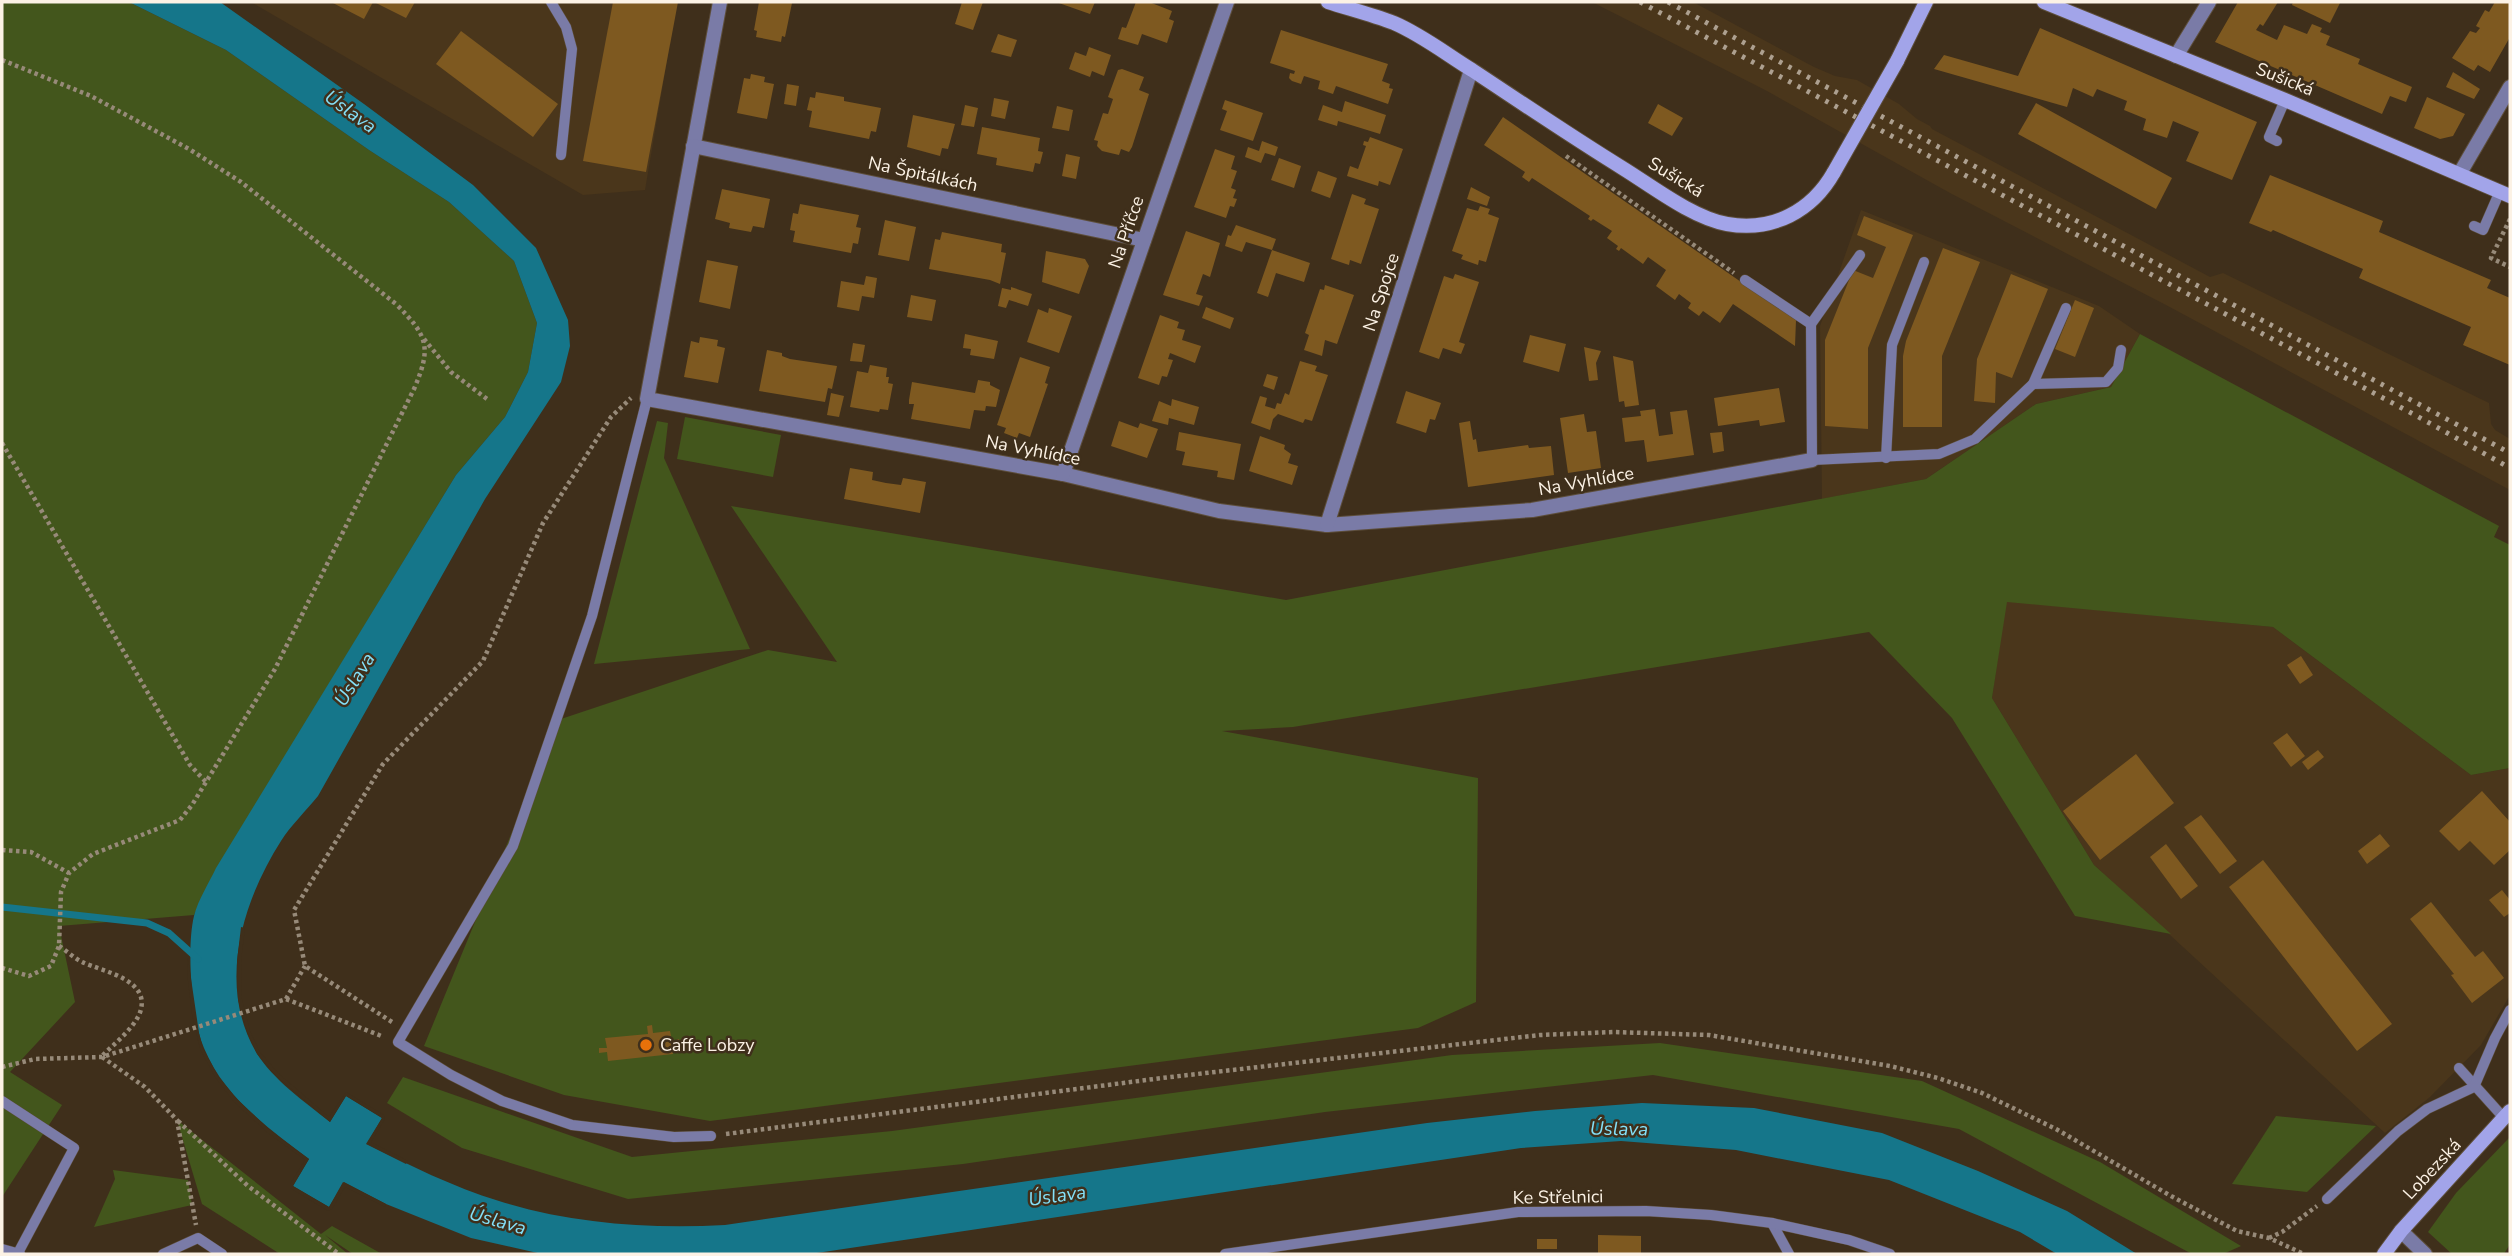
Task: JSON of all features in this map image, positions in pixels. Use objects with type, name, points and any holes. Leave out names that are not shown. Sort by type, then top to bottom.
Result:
[{"type":"street","points":[[647,399],[720,2]]},
{"type":"street","name":"Na Příčce","points":[[1063,474],[1227,2]]},
{"type":"street","name":"Sušická","points":[[1328,2],[1396,24],[1433,44],[1682,204],[1713,220],[1728,224],[1761,224],[1802,210],[1816,199],[1897,61],[1926,2]]},
{"type":"street","name":"Sušická","points":[[2044,2],[2285,100],[2505,194]]},
{"type":"street","points":[[2176,56],[2209,2]]},
{"type":"street","name":"Na Spojce","points":[[1327,525],[1471,70]]},
{"type":"street","points":[[2460,173],[2510,87]]},
{"type":"street","name":"Na Špitálkách","points":[[693,146],[1144,240]]},
{"type":"street","name":"Na Vyhlídce","points":[[647,399],[1063,474],[1219,511],[1327,525],[1532,510],[1812,460]]},
{"type":"street","name":"Lobezská","points":[[2384,1254],[2401,1231],[2507,1114]]},
{"type":"street","points":[[2401,1231],[2425,1254]]},
{"type":"lane","points":[[551,2],[566,27],[572,49],[561,155]]},
{"type":"lane","points":[[2277,141],[2269,138],[2285,100]]},
{"type":"lane","points":[[2474,226],[2483,230],[2505,194]]},
{"type":"lane","points":[[1860,255],[1811,324],[1812,460],[1938,454],[1975,439],[2032,384],[2067,308]]},
{"type":"lane","points":[[1886,458],[1892,345],[1924,262]]},
{"type":"lane","points":[[1745,280],[1811,324]]},
{"type":"lane","points":[[2032,384],[2106,382],[2118,368],[2122,350]]},
{"type":"lane","points":[[647,399],[592,616],[513,846],[398,1042],[451,1075],[502,1101],[572,1125],[674,1137],[711,1136]]},
{"type":"lane","points":[[2326,1199],[2398,1131],[2427,1109],[2474,1087],[2510,1010]]},
{"type":"lane","points":[[2459,1068],[2474,1087],[2507,1114]]},
{"type":"lane","points":[[2,1101],[74,1148],[19,1254],[2,1249]]},
{"type":"lane","name":"Ke Střelnici","points":[[1225,1254],[1518,1212],[1646,1211],[1711,1214],[1772,1223],[1849,1240],[1890,1254]]},
{"type":"lane","points":[[1772,1223],[1789,1254]]},
{"type":"lane","points":[[163,1254],[198,1238],[222,1254]]},
{"type":"path","points":[[2,60],[91,96],[190,149],[241,183],[396,304],[418,326],[423,339],[451,372],[487,399]]},
{"type":"path","points":[[1563,154],[1745,280]]},
{"type":"path","points":[[2510,219],[2491,258],[2510,267]]},
{"type":"path","points":[[2,968],[29,976],[51,966],[59,946],[61,892],[69,873],[93,854],[180,820],[206,782],[275,669],[402,414],[423,367],[423,339]]},
{"type":"path","points":[[286,999],[305,966],[294,910],[383,764],[482,661],[542,523],[611,417],[649,381]]},
{"type":"path","points":[[2,443],[190,765],[206,782]]},
{"type":"path","points":[[2,850],[31,852],[69,873]]},
{"type":"path","points":[[59,946],[81,961],[123,977],[138,989],[142,1004],[138,1016],[102,1057]]},
{"type":"path","points":[[305,966],[405,1031]]},
{"type":"path","points":[[2,1067],[35,1059],[102,1057],[286,999],[398,1042]]},
{"type":"path","points":[[711,1136],[1540,1035],[1613,1032],[1709,1035],[1890,1066],[1982,1093],[2056,1129],[2237,1231],[2269,1238],[2304,1254]]},
{"type":"path","points":[[102,1057],[145,1087],[248,1186],[339,1254]]},
{"type":"path","points":[[177,1120],[198,1238]]},
{"type":"path","points":[[2269,1238],[2282,1232],[2326,1199]]},
{"type":"shaded area","points":[[251,2],[677,2],[645,190],[583,195]]},
{"type":"shaded area","points":[[1592,2],[1693,2],[1814,67],[1835,76],[1857,80],[1899,104],[1932,129],[2210,277],[2223,273],[2489,403],[2491,424],[2495,430],[2510,439],[2510,490],[2166,305],[1950,193],[1767,91]]},
{"type":"shaded area","points":[[1861,210],[2099,306],[2140,334],[2111,387],[2036,404],[1926,479],[1822,499],[1820,326]]},
{"type":"shaded area","points":[[2006,601],[2273,627],[2471,775],[2510,768],[2510,995],[2481,1045],[2430,1097],[2385,1133],[2094,865],[1992,698]]},
{"type":"green space","points":[[2,2],[129,2],[226,50],[449,202],[514,261],[537,323],[528,372],[505,417],[456,475],[217,868],[194,915],[59,926],[75,1002],[10,1072],[62,1105],[2,1197]]},
{"type":"green space","points":[[2140,334],[2499,526],[2494,537],[2510,545],[2510,768],[2471,775],[2273,627],[2007,602],[1992,698],[2094,865],[2171,934],[2075,916],[1952,718],[1869,632],[1293,727],[1222,731],[1478,778],[1476,1002],[1418,1028],[710,1121],[564,1095],[424,1046],[558,720],[768,650],[837,662],[731,506],[1286,600],[1926,479],[2036,404],[2111,387]]},
{"type":"green space","points":[[685,417],[781,435],[773,477],[677,459]]},
{"type":"green space","points":[[657,421],[668,423],[664,458],[750,649],[594,664]]},
{"type":"green space","points":[[1660,1043],[1922,1081],[2100,1162],[2241,1246],[2223,1254],[2192,1254],[1959,1129],[1653,1075],[1325,1112],[963,1164],[628,1199],[462,1148],[387,1103],[403,1077],[632,1157],[892,1131],[1452,1055]]},
{"type":"green space","points":[[2276,1116],[2376,1126],[2307,1192],[2232,1184]]},
{"type":"green space","points":[[177,1120],[321,1234],[332,1226],[382,1254],[353,1254],[325,1235],[348,1254],[280,1254],[202,1204]]},
{"type":"green space","points":[[2510,1137],[2510,1244],[2504,1254],[2452,1254],[2428,1232],[2456,1193]]},
{"type":"green space","points":[[113,1170],[188,1180],[192,1205],[94,1227],[115,1179]]},
{"type":"water","name":"Úslava","points":[[129,2],[220,2],[364,104],[473,185],[536,248],[568,320],[570,346],[561,382],[485,499],[318,796],[281,841],[255,890],[246,917],[236,972],[244,1026],[256,1052],[271,1072],[330,1122],[346,1096],[382,1118],[367,1144],[448,1182],[527,1209],[611,1223],[697,1226],[725,1225],[1427,1123],[1642,1103],[1754,1108],[1882,1133],[1978,1171],[2067,1211],[2137,1254],[2057,1254],[2020,1232],[1889,1180],[1736,1150],[1621,1141],[1521,1148],[810,1254],[542,1254],[471,1238],[386,1204],[344,1182],[329,1207],[293,1186],[309,1159],[263,1123],[235,1096],[213,1066],[201,1041],[191,982],[194,916],[216,868],[456,475],[505,417],[528,372],[537,323],[514,261],[449,202],[226,50]]},
{"type":"pier","points":[[241,927],[245,928],[241,961],[242,999],[250,1031],[260,1052],[278,1073],[329,1117],[346,1092],[384,1115],[385,1119],[371,1142],[408,1161],[406,1164],[366,1144],[382,1118],[346,1096],[330,1122],[276,1076],[257,1054],[247,1032],[238,1000],[237,961]]},
{"type":"pier","points":[[188,958],[199,1033],[203,1048],[218,1076],[237,1099],[270,1130],[309,1159],[293,1186],[329,1207],[343,1182],[386,1204],[385,1207],[345,1187],[332,1209],[328,1211],[290,1188],[305,1160],[268,1133],[234,1102],[215,1077],[200,1049],[192,1014]]},
{"type":"building","points":[[331,2],[373,2],[364,19]]},
{"type":"building","points":[[374,2],[415,2],[406,18]]},
{"type":"building","points":[[613,2],[678,2],[646,172],[583,161]]},
{"type":"building","points":[[759,2],[792,3],[785,37],[782,36],[781,42],[756,37],[757,31],[754,30]]},
{"type":"building","points":[[962,2],[983,2],[973,30],[955,24]]},
{"type":"building","points":[[1056,2],[1095,2],[1090,14]]},
{"type":"building","points":[[1136,2],[1149,2],[1172,11],[1169,19],[1174,21],[1167,43],[1142,34],[1138,45],[1118,39],[1122,27],[1126,28]]},
{"type":"building","points":[[2238,2],[2278,2],[2263,26],[2260,24],[2256,30],[2277,40],[2284,25],[2307,34],[2312,24],[2322,28],[2320,32],[2330,36],[2326,45],[2360,59],[2358,64],[2412,87],[2406,102],[2390,96],[2382,114],[2215,42]]},
{"type":"building","points":[[2293,2],[2340,3],[2330,23],[2292,5]]},
{"type":"building","points":[[2495,2],[2510,2],[2510,37],[2490,72],[2478,65],[2474,71],[2452,58],[2470,31],[2476,33],[2480,28],[2476,26],[2485,10],[2489,12]]},
{"type":"building","points":[[2040,28],[2257,122],[2232,180],[2186,161],[2199,132],[2173,121],[2167,138],[2143,130],[2146,119],[2124,110],[2127,101],[2097,89],[2093,97],[2073,88],[2067,107],[1934,69],[1944,55],[2018,76]]},
{"type":"building","points":[[1281,30],[1388,64],[1382,81],[1390,84],[1389,88],[1393,89],[1388,104],[1336,86],[1333,94],[1318,89],[1320,81],[1304,76],[1301,84],[1292,81],[1289,78],[1290,73],[1294,74],[1295,71],[1270,63]]},
{"type":"building","points":[[461,31],[558,104],[533,137],[436,64]]},
{"type":"building","points":[[998,34],[1017,40],[1011,57],[991,52]]},
{"type":"building","points":[[1089,47],[1111,55],[1104,76],[1092,71],[1090,77],[1069,69],[1075,52],[1086,56]]},
{"type":"building","points":[[1118,70],[1144,77],[1139,90],[1149,94],[1132,147],[1129,152],[1121,149],[1119,155],[1102,151],[1097,146],[1098,141],[1094,140],[1103,113],[1108,114],[1113,99],[1108,97]]},
{"type":"building","points":[[2453,72],[2480,89],[2474,99],[2446,87]]},
{"type":"building","points":[[751,74],[765,77],[764,82],[774,84],[767,119],[737,113],[744,78],[750,79]]},
{"type":"building","points":[[787,84],[799,86],[796,106],[784,104]]},
{"type":"building","points":[[816,92],[881,108],[876,132],[871,131],[869,139],[809,127],[812,111],[807,110],[810,97],[815,98]]},
{"type":"building","points":[[2427,97],[2465,114],[2453,136],[2440,139],[2414,128]]},
{"type":"building","points":[[994,98],[1009,101],[1005,119],[991,116]]},
{"type":"building","points":[[1225,100],[1263,113],[1253,141],[1220,130],[1227,111],[1222,109]]},
{"type":"building","points":[[1345,101],[1386,115],[1380,134],[1338,121],[1337,126],[1318,120],[1323,105],[1342,112]]},
{"type":"building","points":[[2036,103],[2172,178],[2156,209],[2018,134]]},
{"type":"building","points":[[1658,104],[1683,118],[1672,136],[1648,123]]},
{"type":"building","points":[[965,105],[978,108],[974,127],[961,125]]},
{"type":"building","points":[[1057,106],[1073,110],[1069,131],[1052,128]]},
{"type":"building","points":[[913,115],[955,124],[948,149],[942,148],[940,156],[907,147]]},
{"type":"building","points":[[1503,117],[1796,320],[1795,346],[1733,304],[1720,323],[1703,311],[1699,316],[1688,308],[1691,303],[1679,294],[1675,300],[1656,286],[1666,270],[1648,257],[1643,264],[1621,248],[1619,251],[1616,249],[1618,246],[1607,238],[1612,231],[1593,219],[1591,221],[1588,219],[1590,216],[1532,178],[1529,182],[1522,177],[1525,172],[1484,145]]},
{"type":"building","points":[[982,127],[1040,138],[1038,151],[1043,152],[1040,164],[1035,163],[1033,172],[996,165],[997,158],[977,154]]},
{"type":"building","points":[[1370,137],[1403,149],[1390,185],[1379,181],[1378,186],[1347,176],[1350,166],[1358,169],[1366,146],[1363,145],[1364,141],[1368,142]]},
{"type":"building","points":[[1262,141],[1278,147],[1275,156],[1265,153],[1261,163],[1245,157],[1248,147],[1259,151]]},
{"type":"building","points":[[1215,149],[1235,156],[1231,169],[1237,171],[1231,188],[1236,190],[1233,198],[1237,199],[1234,207],[1230,206],[1226,218],[1194,207]]},
{"type":"building","points":[[1066,154],[1080,157],[1076,179],[1062,176]]},
{"type":"building","points":[[1279,158],[1301,166],[1294,188],[1271,180]]},
{"type":"building","points":[[1318,171],[1337,178],[1330,198],[1311,191]]},
{"type":"building","points":[[2270,175],[2383,221],[2379,232],[2491,280],[2487,288],[2510,298],[2510,365],[2463,345],[2471,327],[2359,278],[2363,269],[2273,230],[2271,232],[2249,223]]},
{"type":"building","points":[[1471,187],[1490,197],[1487,206],[1467,199]]},
{"type":"building","points":[[722,189],[770,199],[764,228],[753,226],[751,232],[729,228],[730,223],[715,219]]},
{"type":"building","points":[[1352,194],[1366,199],[1364,204],[1379,209],[1361,264],[1350,260],[1349,265],[1331,259]]},
{"type":"building","points":[[800,204],[859,215],[856,227],[861,228],[858,244],[853,243],[851,253],[793,242],[795,231],[790,230],[793,213],[798,214]]},
{"type":"building","points":[[1480,206],[1490,209],[1488,214],[1499,218],[1486,262],[1479,260],[1478,265],[1461,259],[1463,255],[1452,251],[1467,208],[1478,211]]},
{"type":"building","points":[[1864,216],[1913,235],[1868,348],[1868,429],[1825,426],[1825,340],[1853,270],[1873,278],[1886,247],[1857,235]]},
{"type":"building","points":[[885,220],[916,227],[909,261],[878,255]]},
{"type":"building","points":[[1236,225],[1276,239],[1272,250],[1246,242],[1242,252],[1225,246],[1228,235],[1231,236]]},
{"type":"building","points":[[1186,231],[1220,243],[1210,277],[1203,274],[1196,294],[1203,296],[1199,306],[1163,295]]},
{"type":"building","points":[[942,232],[1002,244],[1001,252],[1006,253],[1000,284],[929,269],[935,239],[940,240]]},
{"type":"building","points":[[1943,248],[1980,262],[1942,356],[1942,427],[1903,427],[1903,356],[1906,341]]},
{"type":"building","points":[[1272,250],[1310,263],[1304,282],[1276,273],[1268,297],[1257,293]]},
{"type":"building","points":[[1046,251],[1085,259],[1089,266],[1079,294],[1042,282]]},
{"type":"building","points":[[707,260],[738,266],[730,309],[699,302]]},
{"type":"building","points":[[1455,274],[1479,282],[1459,342],[1465,344],[1461,354],[1443,348],[1439,359],[1419,352],[1444,276],[1453,279]]},
{"type":"building","points":[[2011,274],[2048,289],[2012,378],[1996,372],[1995,403],[1974,401],[1977,359]]},
{"type":"building","points":[[866,276],[877,278],[874,298],[862,296],[859,311],[837,307],[841,281],[864,285]]},
{"type":"building","points":[[1325,285],[1354,295],[1337,344],[1325,340],[1322,356],[1304,350],[1309,335],[1305,333],[1320,289],[1324,290]]},
{"type":"building","points":[[1011,287],[1032,294],[1028,306],[1009,300],[1006,308],[998,306],[1002,288],[1011,290]]},
{"type":"building","points":[[911,295],[936,300],[932,321],[907,317]]},
{"type":"building","points":[[2075,300],[2094,308],[2075,357],[2055,349]]},
{"type":"building","points":[[1206,307],[1234,318],[1230,329],[1202,318]]},
{"type":"building","points":[[1049,308],[1072,316],[1059,353],[1027,342],[1038,309],[1048,313]]},
{"type":"building","points":[[1160,315],[1179,322],[1177,328],[1185,330],[1182,340],[1201,346],[1195,363],[1170,353],[1168,359],[1173,360],[1167,377],[1162,376],[1159,385],[1138,378]]},
{"type":"building","points":[[965,334],[998,341],[994,359],[970,355],[971,349],[963,348]]},
{"type":"building","points":[[1530,335],[1566,344],[1559,372],[1523,362]]},
{"type":"building","points":[[700,337],[718,340],[717,346],[725,348],[718,383],[684,377],[691,341],[699,343]]},
{"type":"building","points":[[853,343],[865,345],[862,362],[850,361]]},
{"type":"building","points":[[1584,347],[1601,351],[1596,363],[1598,380],[1589,381]]},
{"type":"building","points":[[767,350],[782,353],[782,356],[790,359],[837,366],[832,389],[828,388],[825,402],[759,391]]},
{"type":"building","points":[[1613,356],[1633,361],[1639,405],[1625,407],[1624,401],[1619,402]]},
{"type":"building","points":[[1020,357],[1050,367],[1045,383],[1048,384],[1030,437],[1019,433],[1017,438],[1004,433],[1006,428],[997,425]]},
{"type":"building","points":[[1300,361],[1317,366],[1315,371],[1328,375],[1312,421],[1305,419],[1303,423],[1278,414],[1273,419],[1270,430],[1251,423],[1260,396],[1267,398],[1265,406],[1275,409],[1277,403],[1281,404],[1285,393],[1289,395]]},
{"type":"building","points":[[870,365],[887,368],[888,383],[893,384],[888,410],[880,409],[879,412],[850,407],[857,371],[868,373]]},
{"type":"building","points":[[1267,374],[1278,377],[1274,390],[1263,386]]},
{"type":"building","points":[[978,380],[990,382],[990,385],[1000,390],[996,407],[986,406],[985,411],[974,410],[970,429],[911,419],[914,404],[909,404],[912,382],[975,393]]},
{"type":"building","points":[[1779,388],[1785,422],[1760,426],[1759,420],[1718,426],[1714,398]]},
{"type":"building","points":[[1406,391],[1441,403],[1435,420],[1430,419],[1426,433],[1396,423]]},
{"type":"building","points":[[831,393],[844,396],[839,417],[827,415]]},
{"type":"building","points":[[1172,399],[1199,407],[1194,425],[1169,418],[1168,425],[1152,421],[1159,401],[1171,406]]},
{"type":"building","points":[[1655,409],[1659,436],[1673,434],[1670,412],[1687,410],[1694,455],[1647,462],[1644,440],[1625,442],[1622,418],[1641,416],[1640,411]]},
{"type":"building","points":[[1584,414],[1587,432],[1596,431],[1601,468],[1568,473],[1560,418]]},
{"type":"building","points":[[1119,421],[1138,428],[1140,423],[1158,429],[1147,458],[1111,446]]},
{"type":"building","points":[[1470,421],[1478,452],[1528,445],[1529,448],[1551,446],[1554,475],[1468,487],[1459,423]]},
{"type":"building","points":[[1179,432],[1241,444],[1234,480],[1217,477],[1218,471],[1182,465],[1185,452],[1176,450]]},
{"type":"building","points":[[1722,432],[1724,451],[1713,453],[1710,433]]},
{"type":"building","points":[[1260,436],[1285,445],[1284,449],[1291,454],[1288,463],[1298,466],[1292,485],[1249,471]]},
{"type":"building","points":[[850,468],[873,472],[872,480],[886,483],[901,485],[903,478],[926,482],[920,513],[844,499]]},
{"type":"building","points":[[2301,656],[2313,675],[2300,684],[2287,665]]},
{"type":"building","points":[[2287,733],[2305,756],[2291,767],[2273,743]]},
{"type":"building","points":[[2318,750],[2324,757],[2308,770],[2302,762]]},
{"type":"building","points":[[2136,754],[2174,803],[2100,860],[2063,811]]},
{"type":"building","points":[[2482,791],[2510,822],[2510,850],[2494,865],[2470,841],[2459,851],[2439,831]]},
{"type":"building","points":[[2201,815],[2237,861],[2220,874],[2184,827]]},
{"type":"building","points":[[2380,834],[2390,846],[2367,864],[2358,851]]},
{"type":"building","points":[[2166,844],[2198,886],[2181,899],[2150,857]]},
{"type":"building","points":[[2263,860],[2392,1024],[2357,1051],[2229,887]]},
{"type":"building","points":[[2502,890],[2510,900],[2510,913],[2504,917],[2489,900]]},
{"type":"building","points":[[2431,902],[2475,957],[2483,951],[2504,978],[2472,1003],[2451,975],[2454,974],[2410,919]]},
{"type":"building","points":[[652,1025],[653,1033],[670,1031],[672,1041],[679,1039],[680,1044],[672,1045],[673,1054],[608,1061],[607,1052],[599,1053],[599,1048],[607,1048],[605,1038],[648,1034],[647,1026]]},
{"type":"building","points":[[1598,1235],[1641,1236],[1641,1254],[1598,1254]]},
{"type":"building","points":[[1537,1239],[1557,1239],[1557,1249],[1537,1249]]},
{"type":"waterway","points":[[2,907],[147,923],[169,933],[198,959]]},
{"type":"railway","points":[[1640,2],[2510,468]]},
{"type":"railway","points":[[1668,2],[2510,453]]},
{"type":"place","name":"Caffe Lobzy","points":[[646,1045]]}]
